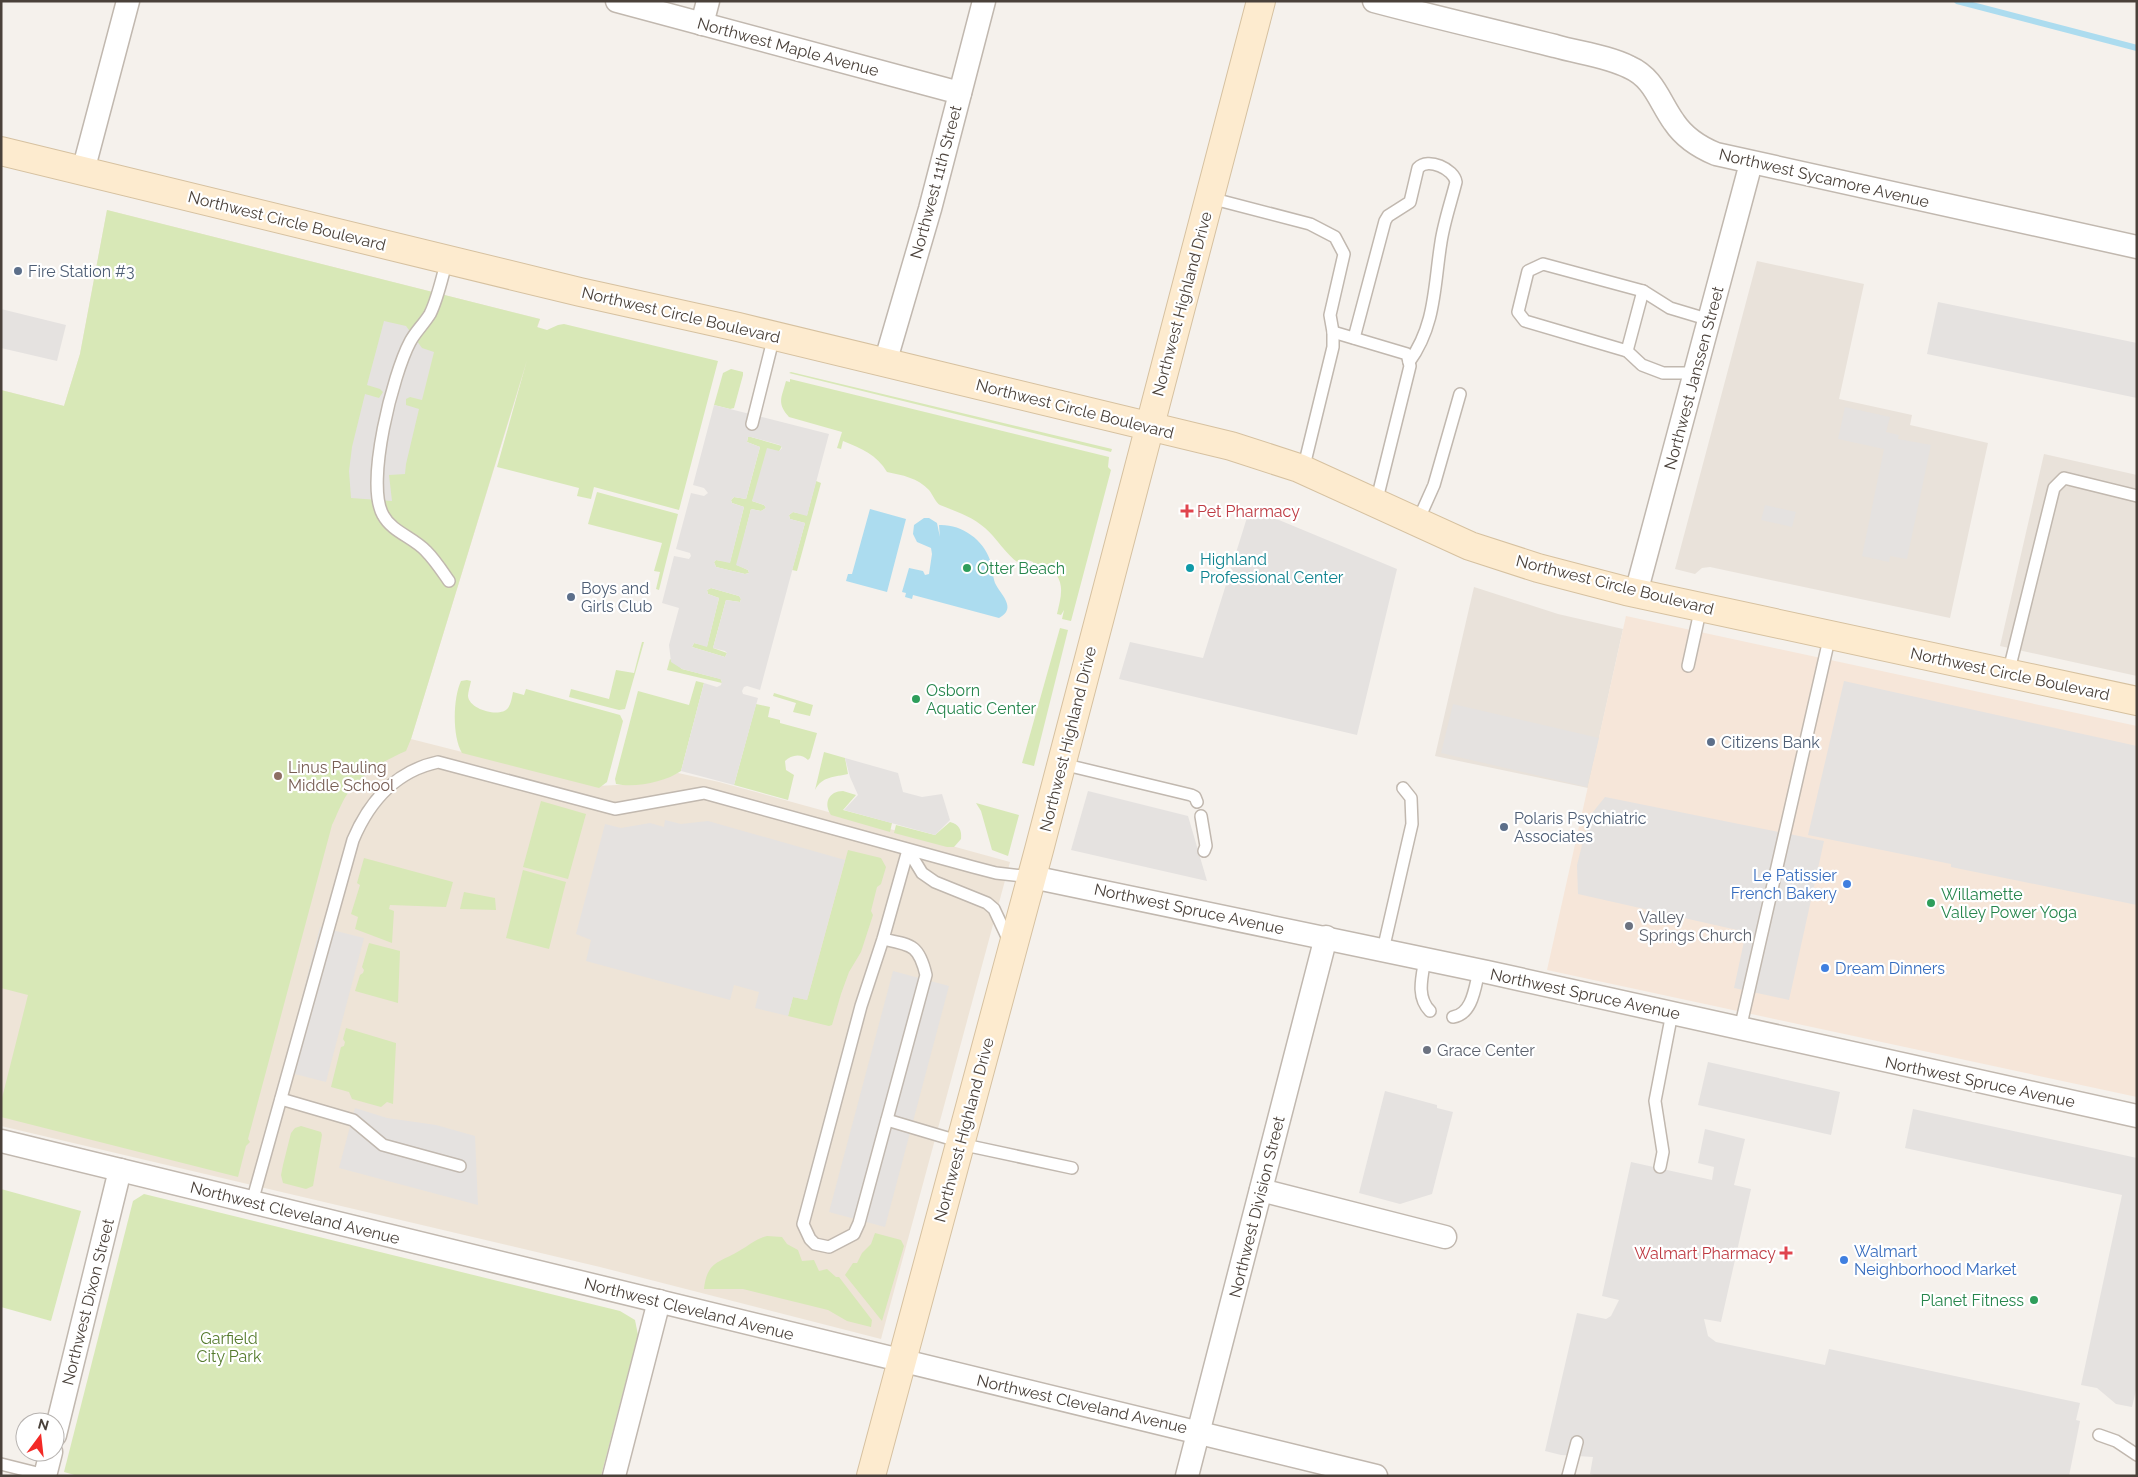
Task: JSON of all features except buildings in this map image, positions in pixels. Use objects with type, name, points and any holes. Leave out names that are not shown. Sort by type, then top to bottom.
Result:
[{"type":"main road","name":"Northwest Highland Drive","points":[[871,1476],[1062,764],[1261,1]]},
{"type":"main road","name":"Northwest Circle Boulevard","points":[[1,152],[580,292],[774,336],[1231,446],[1303,470],[1417,523],[1489,553],[1593,584],[2137,702]]},
{"type":"street","points":[[83,172],[128,1]]},
{"type":"street","name":"Northwest Maple Avenue","points":[[617,1],[960,92]]},
{"type":"street","points":[[702,24],[708,1]]},
{"type":"street","name":"Northwest 11th Street","points":[[885,363],[930,209],[984,1]]},
{"type":"street","name":"Northwest Sycamore Avenue","points":[[1374,1],[1532,40],[1630,67],[1647,79],[1657,90],[1673,122],[1683,134],[1701,148],[1716,154],[2137,247]]},
{"type":"street","name":"Northwest Janssen Street","points":[[1636,593],[1696,373],[1750,163]]},
{"type":"street","name":"Northwest Spruce Avenue","points":[[1032,876],[1326,937],[2137,1116]]},
{"type":"street","name":"Northwest Division Street","points":[[1187,1476],[1326,937]]},
{"type":"street","name":"Northwest Cleveland Avenue","points":[[1,1141],[1376,1476]]},
{"type":"street","name":"Northwest Dixon Street","points":[[61,1412],[120,1170]]},
{"type":"street","points":[[1261,1190],[1445,1237]]},
{"type":"street","points":[[614,1476],[659,1301]]},
{"type":"street","points":[[45,1475],[48,1462]]},
{"type":"lane","points":[[1354,338],[1385,221],[1388,216],[1410,202],[1418,168],[1421,165],[1425,164],[1449,170],[1455,175],[1456,182],[1441,240],[1436,292],[1424,338],[1409,362]]},
{"type":"lane","points":[[1210,198],[1310,224],[1335,237],[1344,254],[1330,315],[1333,346],[1303,470]]},
{"type":"lane","points":[[447,260],[430,314],[417,331],[402,362],[384,429],[376,468],[376,492],[382,515],[393,527],[426,550],[449,582]]},
{"type":"lane","points":[[1696,373],[1663,373],[1642,366],[1627,351],[1525,321],[1518,312],[1528,270],[1543,264],[1643,291],[1670,308],[1710,320]]},
{"type":"lane","points":[[1627,351],[1643,291]]},
{"type":"lane","points":[[1333,332],[1407,354],[1410,366],[1376,503]]},
{"type":"lane","points":[[752,424],[774,336]]},
{"type":"lane","points":[[1417,523],[1434,485],[1460,394]]},
{"type":"lane","points":[[2008,674],[2054,488],[2064,478],[2137,496]]},
{"type":"lane","points":[[1688,666],[1701,607]]},
{"type":"lane","points":[[1740,1028],[1830,635]]},
{"type":"lane","points":[[252,1202],[349,853],[360,824],[381,793],[402,777],[423,765],[438,762],[615,809],[704,793],[996,873],[1032,876]]},
{"type":"lane","points":[[1062,764],[1191,795],[1195,797],[1197,802]]},
{"type":"lane","points":[[1383,950],[1412,824],[1411,798],[1403,788]]},
{"type":"lane","points":[[1201,816],[1206,846],[1204,850]]},
{"type":"lane","points":[[883,939],[913,947],[922,957],[926,976],[859,1223],[854,1234],[829,1247],[815,1244],[810,1239],[803,1224],[861,1006],[883,939],[908,850]]},
{"type":"lane","points":[[908,850],[922,873],[935,882],[987,903],[994,909],[1013,949]]},
{"type":"lane","points":[[1425,959],[1420,993],[1424,1005],[1430,1011]]},
{"type":"lane","points":[[1453,1017],[1459,1016],[1467,1008],[1473,997],[1479,971]]},
{"type":"lane","points":[[1660,1167],[1663,1152],[1656,1101],[1672,1013]]},
{"type":"lane","points":[[281,1099],[353,1120],[384,1146],[460,1166]]},
{"type":"lane","points":[[888,1120],[960,1143],[1072,1168]]},
{"type":"lane","points":[[2098,1435],[2116,1441],[2137,1455]]},
{"type":"lane","points":[[1568,1476],[1577,1442]]},
{"type":"lane","points":[[1,1464],[45,1475]]},
{"type":"shaded area","name":"Linus Pauling Middle School","points":[[107,210],[540,319],[411,739],[596,786],[638,784],[678,773],[719,782],[1010,862],[881,1339],[600,1267],[1,1126],[1,390],[64,406],[80,354]]},
{"type":"shaded area","points":[[1757,261],[1864,284],[1839,399],[1912,415],[1910,425],[1988,443],[1950,618],[1710,567],[1702,568],[1695,574],[1675,569]]},
{"type":"shaded area","points":[[1938,302],[2137,343],[2137,398],[1927,354]]},
{"type":"shaded area","points":[[1,309],[66,325],[57,361],[1,348]]},
{"type":"shaded area","points":[[384,321],[406,326],[422,348],[434,352],[422,400],[410,397],[406,399],[406,405],[419,409],[405,474],[389,475],[392,501],[351,498],[349,471],[352,447],[365,394],[379,398],[383,392],[380,389],[367,385]]},
{"type":"shaded area","points":[[714,405],[829,434],[807,516],[793,512],[789,515],[790,519],[805,523],[760,690],[747,686],[742,691],[743,694],[758,698],[734,785],[681,771],[704,683],[717,687],[721,685],[722,681],[682,669],[671,662],[669,645],[679,608],[662,603],[674,556],[689,559],[691,556],[690,553],[676,549],[691,493],[704,496],[708,493],[704,488],[693,485]],"holes":[[[748,437],[780,445],[782,448],[779,451],[767,448],[752,501],[764,505],[766,508],[761,511],[751,509],[736,565],[748,570],[749,573],[745,574],[716,567],[714,562],[716,560],[730,563],[744,507],[732,503],[731,500],[734,497],[746,499],[760,447],[747,442]],[[711,588],[739,596],[741,599],[740,602],[726,600],[713,648],[725,651],[727,653],[725,657],[692,647],[694,643],[707,647],[719,598],[708,594],[707,590]]]},
{"type":"shaded area","points":[[1845,407],[1890,417],[1886,432],[1899,435],[1898,439],[1931,445],[1907,559],[1890,556],[1889,562],[1862,556],[1884,449],[1838,439]]},
{"type":"shaded area","points":[[2044,454],[2137,475],[2137,676],[2000,646]]},
{"type":"shaded area","points":[[1765,505],[1796,512],[1792,527],[1761,520]]},
{"type":"shaded area","points":[[1250,508],[1397,569],[1357,735],[1119,679],[1130,642],[1203,658]]},
{"type":"shaded area","points":[[1474,587],[1558,614],[1623,629],[1588,788],[1435,756]]},
{"type":"shaded area","points":[[1626,616],[2137,726],[2137,1097],[1547,970]]},
{"type":"shaded area","points":[[1844,681],[2137,746],[2137,905],[1951,867],[1951,864],[1808,835]]},
{"type":"shaded area","points":[[1453,704],[1599,738],[1587,787],[1441,753]]},
{"type":"shaded area","points":[[845,758],[898,773],[903,792],[922,797],[942,794],[950,820],[935,835],[844,810],[858,795],[850,777]]},
{"type":"shaded area","points":[[1088,791],[1188,816],[1207,881],[1071,850]]},
{"type":"shaded area","points":[[1605,797],[1824,841],[1789,1000],[1734,988],[1746,932],[1578,894],[1577,865],[1589,817]]},
{"type":"shaded area","points":[[665,820],[681,824],[708,821],[845,860],[807,1000],[793,997],[788,1016],[755,1008],[759,992],[734,985],[730,1000],[586,961],[591,940],[576,934],[605,824],[621,828],[650,823],[664,827]]},
{"type":"shaded area","points":[[320,927],[364,938],[326,1082],[283,1071]]},
{"type":"shaded area","points":[[893,971],[949,986],[885,1227],[829,1212]]},
{"type":"shaded area","points":[[1708,1062],[1840,1092],[1831,1135],[1698,1105]]},
{"type":"shaded area","points":[[1385,1091],[1437,1105],[1437,1108],[1453,1112],[1432,1194],[1400,1204],[1359,1193]]},
{"type":"shaded area","points":[[355,1108],[387,1118],[436,1125],[475,1136],[478,1205],[339,1168]]},
{"type":"shaded area","points":[[1913,1109],[2137,1158],[2137,1386],[2132,1407],[2116,1404],[2097,1388],[2081,1385],[2122,1195],[1905,1148]]},
{"type":"shaded area","points":[[1705,1129],[1745,1139],[1734,1185],[1751,1189],[1721,1322],[1704,1319],[1708,1336],[1716,1342],[1825,1365],[1829,1349],[2080,1403],[2076,1420],[2080,1421],[2069,1476],[1598,1476],[1590,1474],[1593,1457],[1561,1455],[1545,1451],[1577,1313],[1606,1319],[1611,1316],[1619,1300],[1602,1296],[1631,1162],[1712,1180],[1714,1167],[1698,1163]]},
{"type":"green space","points":[[107,210],[540,319],[537,327],[547,330],[564,324],[718,361],[679,510],[594,487],[591,499],[577,496],[579,488],[497,467],[527,360],[406,751],[382,763],[353,786],[341,805],[332,825],[248,1139],[250,1142],[246,1146],[238,1177],[1,1117],[1,1102],[28,995],[1,988],[1,390],[64,406],[80,354]]},
{"type":"green space","points":[[731,369],[743,372],[743,375],[734,408],[730,409],[714,405],[723,373]]},
{"type":"green space","points":[[789,373],[1112,449],[1111,452]]},
{"type":"green space","points":[[790,379],[1109,457],[1108,467],[1111,470],[1071,621],[1062,619],[1064,610],[1061,615],[1057,614],[1061,589],[1056,574],[1033,568],[1033,562],[1028,560],[1026,566],[1020,564],[980,524],[939,504],[925,486],[915,480],[887,472],[878,461],[862,449],[843,441],[841,449],[837,448],[842,432],[789,417],[782,408],[781,400],[786,381],[790,382]]},
{"type":"green space","points":[[748,437],[782,446],[752,501],[764,505],[766,508],[761,511],[751,509],[737,565],[748,570],[749,573],[745,574],[716,567],[714,562],[716,560],[730,562],[744,507],[732,503],[731,500],[734,497],[746,499],[760,447],[747,442]]},
{"type":"green space","points":[[816,481],[821,483],[797,571],[792,570],[805,523],[790,519],[789,515],[793,512],[807,515]]},
{"type":"green space","points":[[597,492],[678,514],[659,590],[656,589],[660,572],[654,571],[662,543],[588,524]]},
{"type":"green space","points":[[711,588],[739,596],[741,599],[740,602],[726,600],[713,648],[727,653],[725,657],[692,647],[694,643],[707,646],[719,598],[708,594],[707,590]]},
{"type":"green space","points":[[1060,628],[1068,630],[1034,766],[1022,763]]},
{"type":"green space","points":[[642,642],[644,642],[625,709],[619,710],[569,697],[571,689],[609,699],[616,670],[634,673]]},
{"type":"green space","points":[[670,659],[682,669],[721,679],[722,683],[667,670]]},
{"type":"green space","points":[[461,681],[471,681],[468,694],[470,701],[479,709],[486,711],[504,711],[510,705],[513,692],[524,695],[526,689],[620,715],[623,721],[607,782],[599,788],[462,753],[456,737],[455,707]]},
{"type":"green space","points":[[696,681],[704,683],[681,771],[650,783],[616,784],[615,779],[638,691],[689,705]]},
{"type":"green space","points":[[774,693],[813,705],[810,716],[793,712],[796,703],[773,696]]},
{"type":"green space","points":[[756,704],[770,707],[768,717],[780,720],[780,723],[817,733],[808,760],[802,756],[796,756],[790,757],[785,761],[786,770],[794,775],[788,800],[734,785]]},
{"type":"green space","points":[[824,752],[845,758],[848,774],[825,780],[815,790]]},
{"type":"green space","points":[[843,791],[856,795],[843,810],[892,823],[890,832],[831,815],[828,806],[829,798],[834,793]]},
{"type":"green space","points":[[541,801],[586,814],[568,879],[523,867]]},
{"type":"green space","points":[[976,803],[1019,815],[1008,856],[992,850],[981,811]]},
{"type":"green space","points":[[950,822],[958,826],[961,833],[961,839],[954,847],[947,847],[894,833],[896,825],[935,835]]},
{"type":"green space","points":[[848,850],[881,858],[886,867],[881,884],[877,887],[871,911],[873,915],[861,952],[849,972],[832,1025],[829,1026],[788,1016],[793,997],[807,1000]]},
{"type":"green space","points":[[364,858],[453,882],[446,907],[390,905],[389,909],[394,911],[392,943],[355,929],[358,917],[351,914],[360,885],[357,883]]},
{"type":"green space","points":[[523,870],[566,882],[549,949],[506,938]]},
{"type":"green space","points":[[464,892],[495,898],[496,910],[460,909]]},
{"type":"green space","points":[[369,943],[400,951],[398,1003],[355,991],[360,975],[364,970],[362,967]]},
{"type":"green space","points":[[346,1028],[396,1043],[393,1104],[387,1102],[381,1107],[352,1099],[349,1092],[331,1087],[341,1047],[344,1046],[345,1042],[343,1039]]},
{"type":"green space","points":[[301,1126],[321,1132],[322,1135],[313,1186],[306,1189],[283,1183],[281,1175],[291,1133],[295,1128]]},
{"type":"green space","points":[[1,1189],[81,1211],[51,1321],[1,1307]]},
{"type":"green space","name":"Garfield City Park","points":[[144,1194],[620,1311],[635,1320],[638,1335],[601,1476],[78,1476],[64,1472],[133,1201]]},
{"type":"green space","points":[[875,1233],[901,1240],[904,1246],[882,1321],[845,1275],[853,1263],[857,1263],[862,1253],[871,1244]]},
{"type":"green space","points":[[767,1236],[782,1237],[787,1244],[798,1250],[802,1261],[814,1260],[819,1271],[827,1269],[836,1277],[839,1277],[872,1320],[871,1327],[847,1321],[828,1310],[743,1289],[704,1289],[708,1273],[715,1264]]},
{"type":"water","points":[[870,509],[906,519],[887,592],[846,581],[848,574],[852,574]]},
{"type":"water","name":"Otter Beach","points":[[924,518],[929,518],[937,523],[940,537],[939,525],[955,527],[977,539],[987,552],[995,583],[1007,605],[1007,610],[999,618],[913,595],[912,599],[905,597],[906,593],[902,592],[909,568],[923,571],[925,575],[929,574],[931,548],[917,542],[913,534],[914,525]]},
{"type":"waterway","points":[[1957,1],[2137,48]]},
{"type":"place","name":"Fire Station #3","points":[[18,271]]},
{"type":"place","name":"Pet Pharmacy","points":[[1187,511]]},
{"type":"place","name":"Otter Beach","points":[[967,568]]},
{"type":"place","name":"Highland Professional Center","points":[[1190,568]]},
{"type":"place","name":"Boys and Girls Club","points":[[571,597]]},
{"type":"place","name":"Osborn Aquatic Center","points":[[916,699]]},
{"type":"place","name":"Citizens Bank","points":[[1711,742]]},
{"type":"place","name":"Linus Pauling Middle School","points":[[278,776]]},
{"type":"place","name":"Polaris Psychiatric Associates","points":[[1504,827]]},
{"type":"place","name":"Le Patissier French Bakery","points":[[1847,884]]},
{"type":"place","name":"Willamette Valley Power Yoga","points":[[1931,903]]},
{"type":"place","name":"Valley Springs Church","points":[[1629,926]]},
{"type":"place","name":"Dream Dinners","points":[[1825,968]]},
{"type":"place","name":"Grace Center","points":[[1427,1050]]},
{"type":"place","name":"Walmart Pharmacy","points":[[1786,1253]]},
{"type":"place","name":"Walmart Neighborhood Market","points":[[1844,1260]]},
{"type":"place","name":"Planet Fitness","points":[[2034,1300]]}]
